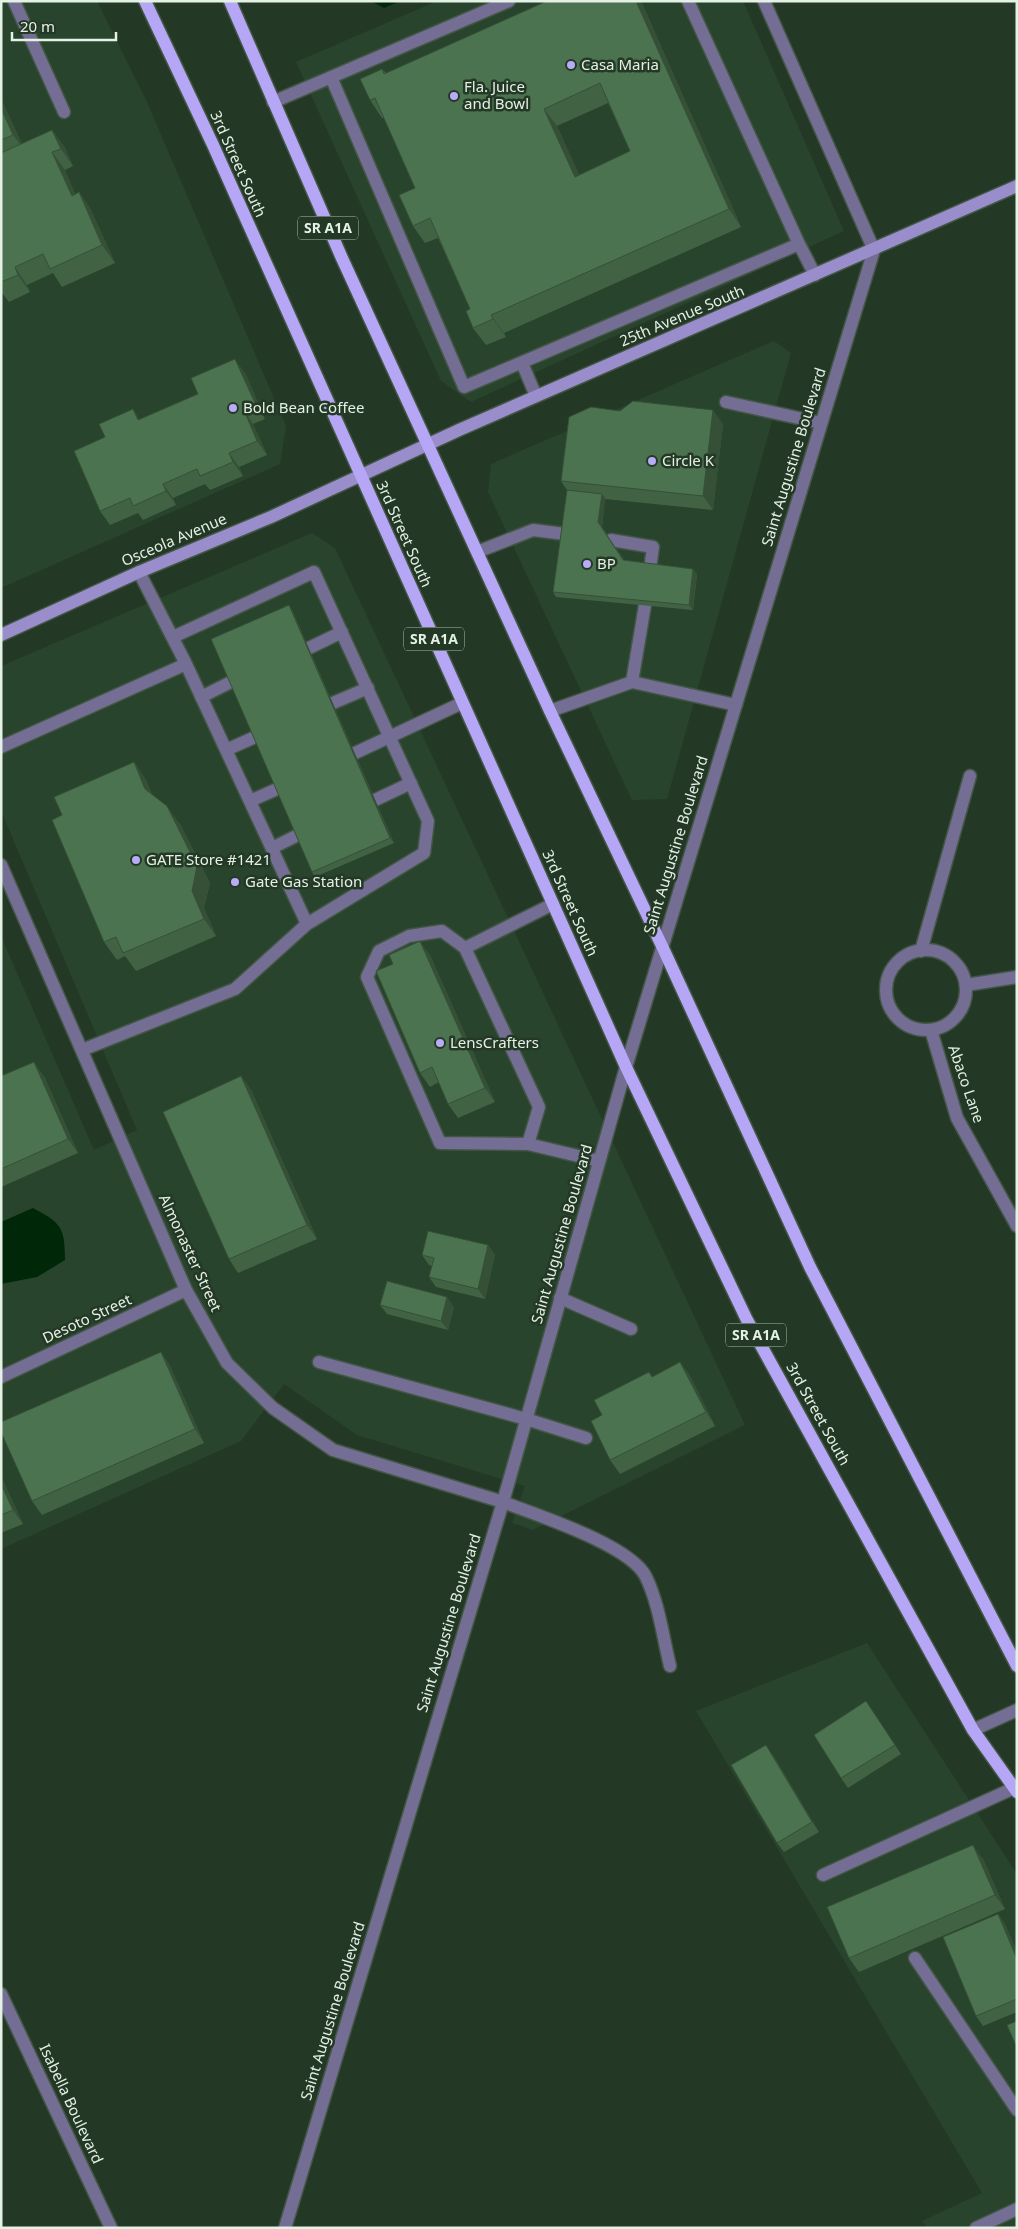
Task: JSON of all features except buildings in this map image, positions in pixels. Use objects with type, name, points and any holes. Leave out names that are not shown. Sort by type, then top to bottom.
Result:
[{"type":"main road","name":"3rd Street South","points":[[145,1],[213,145],[626,1067],[747,1320],[973,1730],[1016,1790]]},
{"type":"main road","name":"SR A1A","points":[[230,1],[341,256],[550,711],[662,946],[810,1267],[1017,1666]]},
{"type":"street","points":[[14,1],[64,112]]},
{"type":"street","points":[[273,102],[509,1]]},
{"type":"street","points":[[688,1],[815,275]]},
{"type":"street","points":[[764,1],[874,250]]},
{"type":"street","points":[[331,77],[464,387],[799,244]]},
{"type":"street","name":"25th Avenue South","points":[[360,475],[1017,186]]},
{"type":"street","name":"Saint Augustine Boulevard","points":[[285,2228],[502,1502],[662,946],[874,250]]},
{"type":"street","points":[[522,363],[536,396]]},
{"type":"street","points":[[726,402],[821,423]]},
{"type":"street","name":"Osceola Avenue","points":[[1,635],[139,572],[271,517],[360,475]]},
{"type":"street","points":[[477,552],[533,530],[565,534]]},
{"type":"street","points":[[611,540],[653,547],[650,569]]},
{"type":"street","points":[[139,572],[202,697],[308,924]]},
{"type":"street","points":[[82,1050],[235,989],[308,924],[424,853],[428,821],[314,572],[173,637]]},
{"type":"street","points":[[632,682],[645,605]]},
{"type":"street","points":[[309,648],[342,632]]},
{"type":"street","points":[[1,747],[186,664]]},
{"type":"street","points":[[202,697],[231,682]]},
{"type":"street","points":[[550,711],[632,682],[736,705]]},
{"type":"street","points":[[333,703],[368,688]]},
{"type":"street","points":[[355,753],[462,703]]},
{"type":"street","points":[[226,750],[255,736]]},
{"type":"street","points":[[921,951],[970,776]]},
{"type":"street","points":[[374,800],[411,783]]},
{"type":"street","points":[[250,801],[277,789]]},
{"type":"street","points":[[272,848],[298,836]]},
{"type":"street","name":"Almonaster Street","points":[[1,865],[186,1290],[227,1364],[273,1408],[333,1450],[502,1502],[599,1539],[627,1557],[646,1576],[655,1601],[670,1666]]},
{"type":"street","points":[[465,948],[553,904]]},
{"type":"street","points":[[528,1144],[539,1106],[465,948],[442,931],[409,936],[378,951],[367,978],[440,1143],[528,1144],[599,1162]]},
{"type":"street","points":[[921,951],[936,952],[951,959],[961,970],[966,985],[965,1001],[958,1015],[946,1025],[931,1030],[916,1029],[902,1022],[892,1010],[886,996],[887,980],[894,966],[906,956],[921,951]]},
{"type":"street","points":[[966,985],[1017,977]]},
{"type":"street","name":"Abaco Lane","points":[[931,1030],[957,1118],[1017,1226]]},
{"type":"street","name":"Desoto Street","points":[[1,1377],[186,1290]]},
{"type":"street","points":[[560,1298],[631,1329]]},
{"type":"street","points":[[319,1362],[526,1419],[586,1438]]},
{"type":"street","points":[[973,1730],[1017,1710]]},
{"type":"street","points":[[823,1874],[1016,1790]]},
{"type":"street","points":[[915,1958],[1017,2110]]},
{"type":"street","name":"Isabella Boulevard","points":[[1,1994],[111,2228]]},
{"type":"street","points":[[976,2228],[994,2224],[1017,2209]]},
{"type":"shaded area","points":[[1,1],[97,1],[147,102],[286,426],[280,464],[1,588]]},
{"type":"shaded area","points":[[371,1],[400,1],[384,8]]},
{"type":"shaded area","points":[[437,1],[743,1],[844,231],[471,402],[441,381],[296,62]]},
{"type":"shaded area","points":[[774,341],[791,353],[667,799],[632,800],[488,492],[491,464]]},
{"type":"shaded area","points":[[312,533],[335,548],[745,1425],[533,1530],[512,1523],[525,1486],[357,1435],[284,1384],[241,1441],[1,1549],[1,936],[94,1150],[137,1130],[1,811],[1,666]]},
{"type":"shaded area","points":[[33,1208],[50,1218],[59,1227],[64,1240],[65,1260],[37,1277],[1,1284],[1,1222]]},
{"type":"shaded area","points":[[867,1643],[1017,1874],[1017,2228],[927,2228],[922,2221],[982,2193],[696,1711]]},
{"type":"place","name":"Casa Maria","points":[[571,65]]},
{"type":"place","name":"Fla. Juice and Bowl","points":[[454,96]]},
{"type":"place","name":"Bold Bean Coffee","points":[[233,408]]},
{"type":"place","name":"Circle K","points":[[652,461]]},
{"type":"place","name":"BP","points":[[587,564]]},
{"type":"place","name":"GATE Store #1421","points":[[136,860]]},
{"type":"place","name":"Gate Gas Station","points":[[235,882]]},
{"type":"place","name":"LensCrafters","points":[[440,1043]]}]
